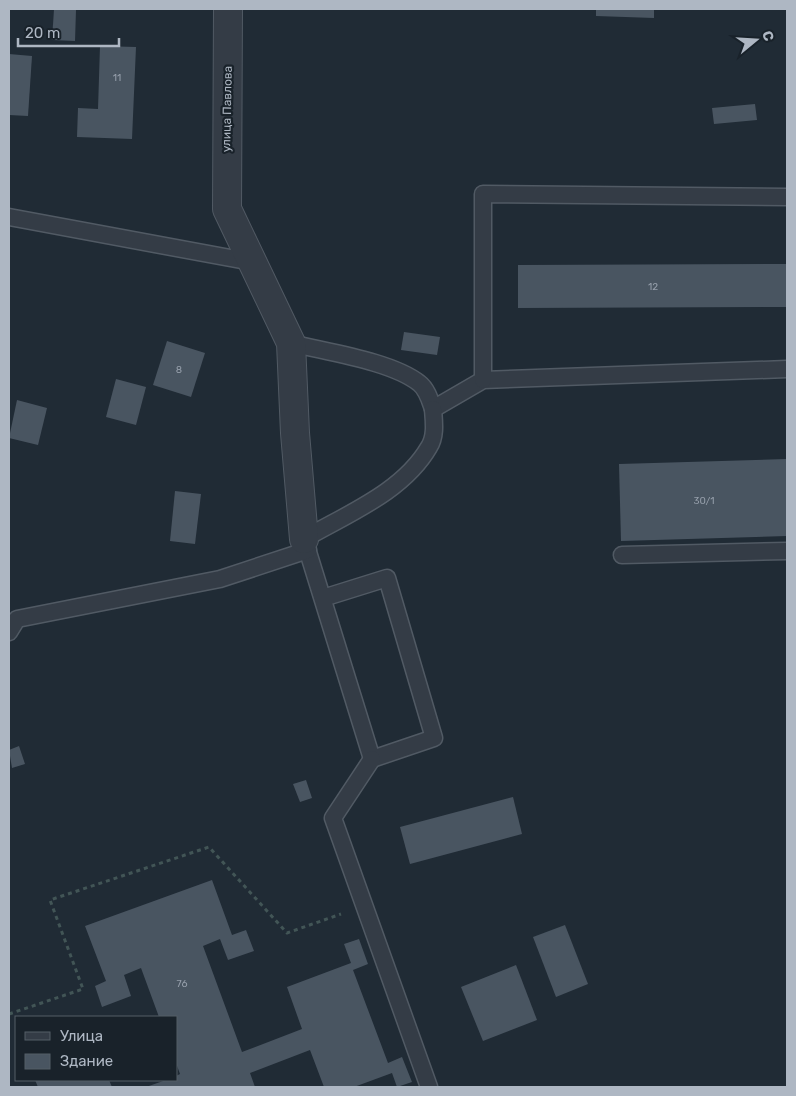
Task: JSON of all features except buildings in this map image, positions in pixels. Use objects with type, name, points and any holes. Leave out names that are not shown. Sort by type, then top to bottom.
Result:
[{"type":"street","name":"улица Павлова","points":[[228,9],[226,209],[252,262]]},
{"type":"street","points":[[252,262],[291,343],[295,432],[306,544]]},
{"type":"lane","points":[[483,380],[483,194],[787,196]]},
{"type":"lane","points":[[9,217],[252,262]]},
{"type":"lane","points":[[9,632],[17,619],[220,579],[306,544],[381,495],[407,474],[430,446],[435,428],[433,409],[429,396],[419,383],[389,368],[291,343]]},
{"type":"lane","points":[[433,409],[483,380],[787,369]]},
{"type":"lane","points":[[306,544],[372,759]]},
{"type":"lane","points":[[622,556],[787,550]]},
{"type":"lane","points":[[323,598],[387,578],[434,738],[372,759],[333,818],[429,1087]]},
{"type":"path","points":[[9,1014],[83,989],[50,900],[209,847],[287,933],[346,912]]}]
